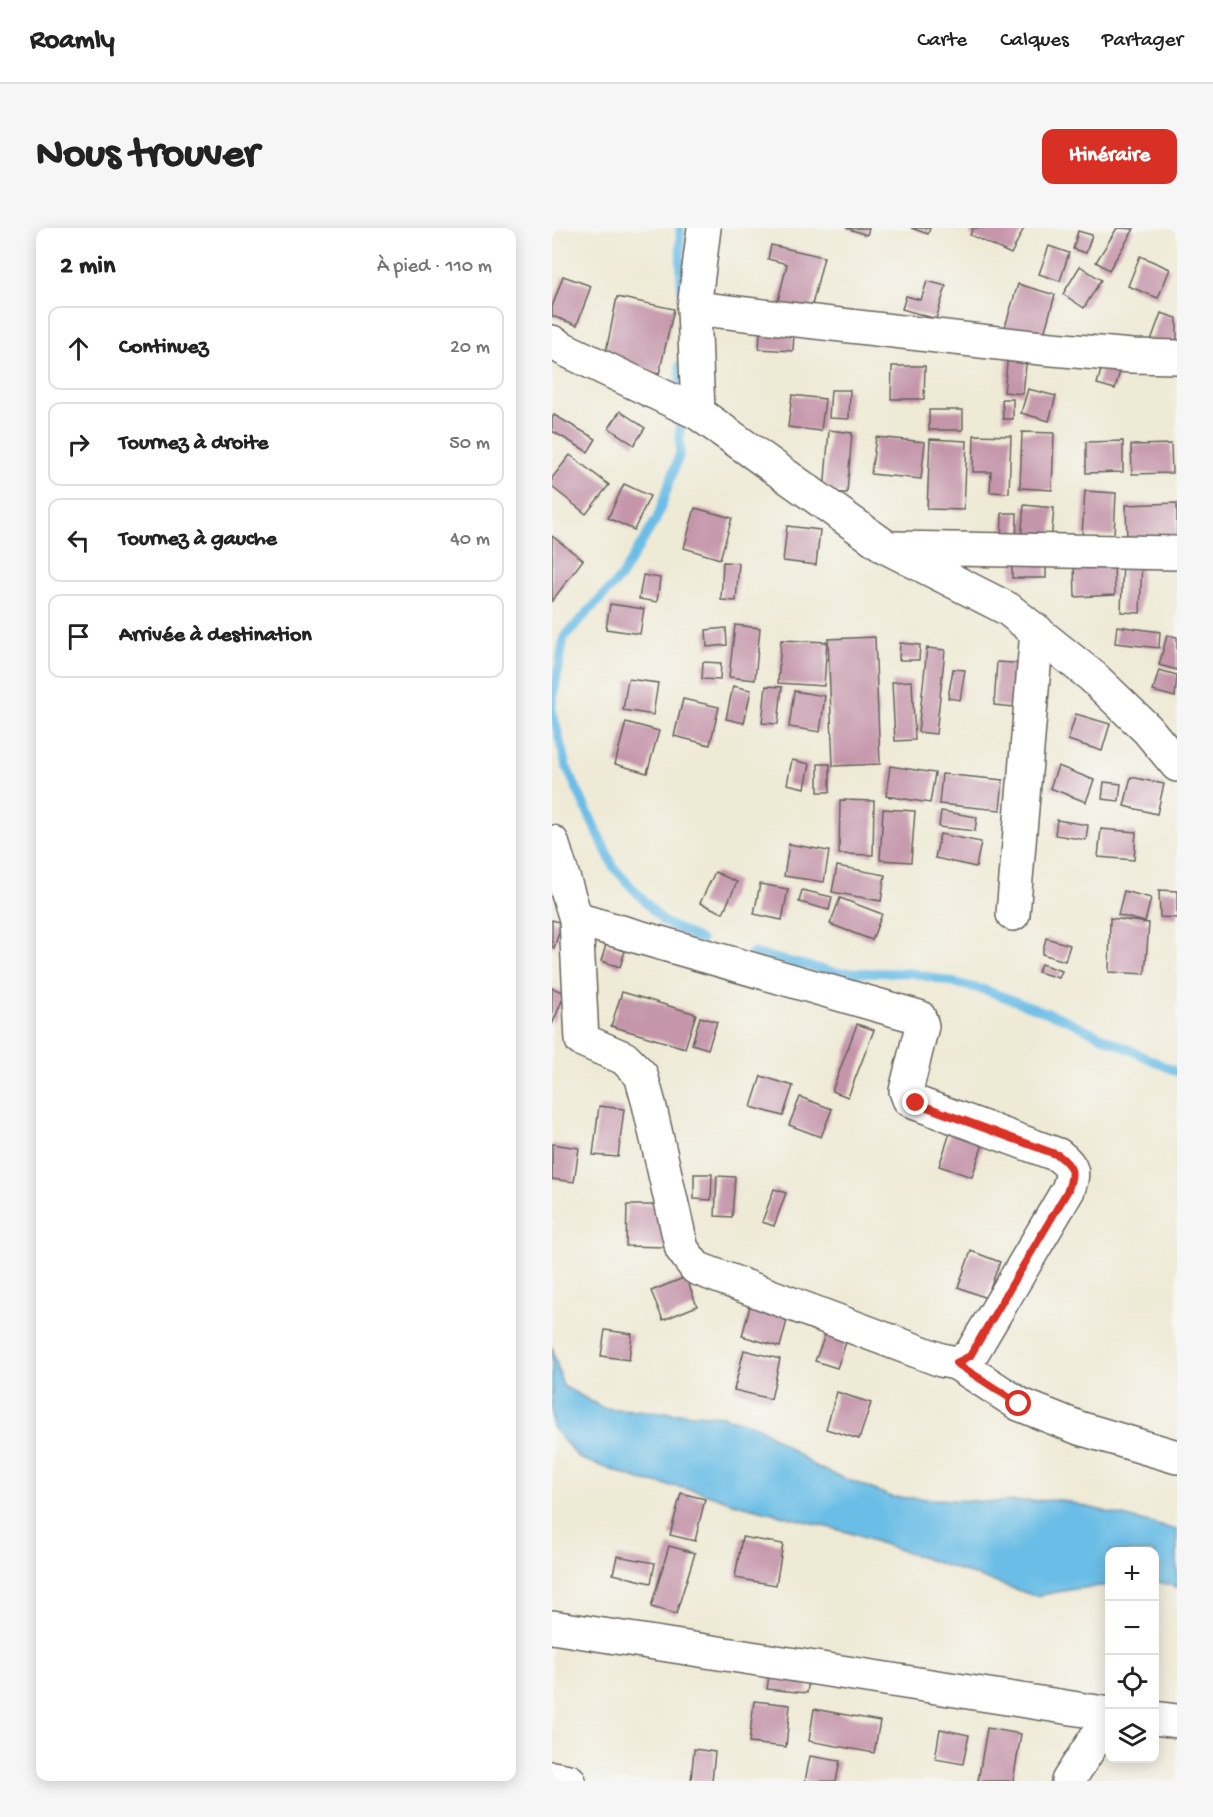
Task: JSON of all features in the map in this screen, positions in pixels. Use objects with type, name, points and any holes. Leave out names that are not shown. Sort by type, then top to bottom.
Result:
[{"type":"street","points":[[698,413],[694,308],[704,228]]},
{"type":"street","points":[[694,308],[1041,348],[1132,356],[1177,357]]},
{"type":"street","points":[[552,342],[698,413],[886,548],[1008,609],[1093,677],[1147,729],[1177,765]]},
{"type":"street","points":[[886,548],[1177,553]]},
{"type":"street","points":[[1013,914],[1036,631]]},
{"type":"street","points":[[552,842],[576,919],[582,1040],[624,1058],[641,1075],[650,1104],[682,1249],[696,1268],[930,1356],[956,1363],[1019,1404],[1079,1428],[1177,1457]]},
{"type":"street","points":[[576,919],[919,1017],[922,1026],[906,1091],[909,1099],[1058,1155],[1069,1163],[1073,1175],[1068,1190],[970,1356],[956,1363]]},
{"type":"street","points":[[552,1627],[1105,1714]]},
{"type":"street","points":[[1159,1719],[1177,1721]]},
{"type":"street","points":[[1068,1781],[1105,1723]]},
{"type":"street","points":[[552,1778],[569,1781]]},
{"type":"water","points":[[552,1347],[563,1386],[603,1408],[722,1416],[757,1426],[816,1467],[892,1497],[993,1502],[1061,1500],[1177,1530],[1177,1587],[1159,1582],[1159,1547],[1105,1547],[1105,1585],[1035,1596],[847,1532],[733,1503],[699,1491],[640,1480],[579,1458],[552,1427]]},
{"type":"building","points":[[846,228],[869,228],[867,235]]},
{"type":"building","points":[[911,228],[930,228],[928,234]]},
{"type":"building","points":[[973,228],[1024,228],[1011,254],[970,235]]},
{"type":"building","points":[[1117,228],[1134,229],[1109,270],[1096,262]]},
{"type":"building","points":[[1078,231],[1092,235],[1086,253],[1073,249]]},
{"type":"building","points":[[771,245],[824,257],[810,313],[777,305],[787,264],[768,259]]},
{"type":"building","points":[[1049,246],[1069,253],[1060,281],[1039,274]]},
{"type":"building","points":[[1140,256],[1170,269],[1158,298],[1128,286]]},
{"type":"building","points":[[1080,266],[1101,280],[1084,308],[1063,294]]},
{"type":"building","points":[[563,276],[591,286],[577,325],[552,316],[552,307]]},
{"type":"building","points":[[927,281],[946,286],[936,319],[902,309],[906,296],[921,300]]},
{"type":"building","points":[[1018,284],[1055,295],[1042,341],[1004,330]]},
{"type":"building","points":[[617,297],[674,309],[659,374],[604,362]]},
{"type":"building","points":[[1161,313],[1177,318],[1177,353],[1150,343]]},
{"type":"building","points":[[760,331],[794,333],[793,351],[759,349]]},
{"type":"building","points":[[1008,354],[1027,356],[1023,394],[1004,392]]},
{"type":"building","points":[[1103,363],[1121,368],[1115,389],[1097,384]]},
{"type":"building","points":[[892,366],[925,366],[924,399],[891,399]]},
{"type":"building","points":[[1028,389],[1056,396],[1049,421],[1021,413]]},
{"type":"building","points":[[831,390],[850,390],[849,419],[829,418]]},
{"type":"building","points":[[792,395],[825,399],[821,431],[788,427]]},
{"type":"building","points":[[1002,399],[1013,399],[1013,419],[1003,419]]},
{"type":"building","points":[[929,410],[963,410],[963,430],[929,430]]},
{"type":"building","points":[[620,411],[645,428],[634,445],[609,428]]},
{"type":"building","points":[[554,415],[596,439],[588,452],[552,431]]},
{"type":"building","points":[[829,430],[852,433],[847,493],[824,492]]},
{"type":"building","points":[[1022,432],[1054,433],[1052,490],[1020,488]]},
{"type":"building","points":[[974,435],[1011,436],[1009,493],[990,492],[991,472],[973,472]]},
{"type":"building","points":[[876,437],[925,442],[921,479],[871,474]]},
{"type":"building","points":[[930,439],[967,441],[964,510],[927,509]]},
{"type":"building","points":[[1123,441],[1123,472],[1086,473],[1086,442]]},
{"type":"building","points":[[1171,444],[1172,473],[1132,474],[1131,445]]},
{"type":"building","points":[[570,455],[609,485],[586,514],[552,487],[552,478]]},
{"type":"building","points":[[624,484],[650,496],[634,530],[608,518]]},
{"type":"building","points":[[1085,491],[1116,493],[1114,536],[1082,535]]},
{"type":"building","points":[[1177,503],[1177,539],[1127,541],[1126,505]]},
{"type":"building","points":[[1024,505],[1054,508],[1051,542],[1021,539]]},
{"type":"building","points":[[695,508],[732,518],[720,559],[684,548]]},
{"type":"building","points":[[1002,513],[1017,513],[1016,545],[1001,545]]},
{"type":"building","points":[[787,526],[820,530],[816,565],[783,561]]},
{"type":"building","points":[[552,536],[583,560],[552,601]]},
{"type":"building","points":[[1012,558],[1046,558],[1046,578],[1012,578]]},
{"type":"building","points":[[1123,559],[1142,559],[1140,613],[1121,612]]},
{"type":"building","points":[[723,562],[739,563],[736,601],[721,600]]},
{"type":"building","points":[[1114,562],[1115,595],[1075,597],[1074,563]]},
{"type":"building","points":[[643,575],[660,578],[657,602],[639,599]]},
{"type":"building","points":[[610,604],[644,609],[640,634],[606,629]]},
{"type":"building","points":[[735,625],[760,628],[755,680],[729,677]]},
{"type":"building","points":[[1117,626],[1160,632],[1159,648],[1115,643]]},
{"type":"building","points":[[726,628],[727,645],[707,647],[706,630]]},
{"type":"building","points":[[1167,635],[1177,637],[1177,670],[1159,665]]},
{"type":"building","points":[[875,637],[880,764],[833,766],[828,639]]},
{"type":"building","points":[[781,640],[827,642],[824,686],[778,683]]},
{"type":"building","points":[[900,643],[920,645],[919,660],[899,660]]},
{"type":"building","points":[[927,648],[945,650],[936,734],[918,732]]},
{"type":"building","points":[[703,662],[721,663],[720,680],[702,679]]},
{"type":"building","points":[[997,662],[1029,664],[1026,708],[994,705]]},
{"type":"building","points":[[953,669],[965,670],[960,700],[948,698]]},
{"type":"building","points":[[1159,670],[1177,675],[1175,697],[1153,691]]},
{"type":"building","points":[[628,679],[658,683],[653,715],[623,710]]},
{"type":"building","points":[[912,681],[915,740],[895,741],[892,682]]},
{"type":"building","points":[[733,686],[751,690],[744,723],[726,719]]},
{"type":"building","points":[[766,686],[782,687],[778,724],[762,723]]},
{"type":"building","points":[[794,691],[825,696],[820,732],[789,727]]},
{"type":"building","points":[[683,699],[719,707],[710,745],[674,736]]},
{"type":"building","points":[[1076,714],[1110,724],[1102,751],[1068,740]]},
{"type":"building","points":[[626,722],[659,731],[647,773],[615,764]]},
{"type":"building","points":[[792,760],[810,764],[805,788],[787,784]]},
{"type":"building","points":[[818,764],[830,764],[830,792],[818,792]]},
{"type":"building","points":[[890,766],[935,773],[930,803],[886,796]]},
{"type":"building","points":[[1058,766],[1094,780],[1086,802],[1050,788]]},
{"type":"building","points":[[942,774],[1003,780],[1000,810],[939,804]]},
{"type":"building","points":[[1131,777],[1164,784],[1157,814],[1124,806]]},
{"type":"building","points":[[1104,782],[1121,784],[1119,801],[1102,799]]},
{"type":"building","points":[[840,800],[874,801],[873,855],[839,854]]},
{"type":"building","points":[[883,809],[915,811],[911,862],[880,860]]},
{"type":"building","points":[[941,811],[977,817],[975,831],[939,827]]},
{"type":"building","points":[[1057,820],[1088,825],[1086,840],[1055,835]]},
{"type":"building","points":[[1101,829],[1136,832],[1134,860],[1098,857]]},
{"type":"building","points":[[940,834],[981,842],[976,867],[935,858]]},
{"type":"building","points":[[789,844],[829,851],[824,882],[784,876]]},
{"type":"building","points":[[837,866],[885,875],[881,901],[832,892]]},
{"type":"building","points":[[715,872],[737,882],[723,913],[700,903]]},
{"type":"building","points":[[760,884],[788,889],[782,920],[754,914]]},
{"type":"building","points":[[802,890],[832,897],[829,910],[799,902]]},
{"type":"building","points":[[1159,890],[1177,891],[1177,918],[1160,917]]},
{"type":"building","points":[[1124,891],[1151,898],[1145,922],[1118,915]]},
{"type":"building","points":[[840,898],[882,914],[872,940],[830,924]]},
{"type":"building","points":[[1110,918],[1149,923],[1145,974],[1109,972]]},
{"type":"building","points":[[552,920],[562,923],[554,948],[552,947]]},
{"type":"building","points":[[1046,938],[1070,945],[1065,961],[1042,954]]},
{"type":"building","points":[[606,945],[625,951],[620,967],[601,961]]},
{"type":"building","points":[[1041,964],[1062,971],[1059,978],[1038,972]]},
{"type":"building","points":[[552,988],[565,993],[552,1025]]},
{"type":"building","points":[[622,992],[696,1014],[685,1048],[611,1026]]},
{"type":"building","points":[[700,1017],[717,1022],[708,1049],[692,1044]]},
{"type":"building","points":[[857,1024],[874,1030],[848,1097],[832,1091]]},
{"type":"building","points":[[761,1076],[793,1086],[783,1116],[751,1107]]},
{"type":"building","points":[[800,1097],[832,1109],[821,1137],[789,1125]]},
{"type":"building","points":[[599,1106],[624,1109],[618,1157],[593,1155]]},
{"type":"building","points":[[952,1127],[985,1138],[972,1177],[939,1166]]},
{"type":"building","points":[[552,1144],[579,1148],[574,1182],[552,1179]]},
{"type":"building","points":[[694,1174],[712,1174],[711,1200],[694,1199]]},
{"type":"building","points":[[717,1176],[735,1177],[732,1217],[715,1216]]},
{"type":"building","points":[[774,1189],[786,1193],[774,1226],[762,1222]]},
{"type":"building","points":[[627,1205],[665,1205],[665,1247],[626,1246]]},
{"type":"building","points":[[971,1251],[1000,1262],[986,1298],[958,1287]]},
{"type":"building","points":[[686,1277],[697,1306],[663,1320],[651,1291]]},
{"type":"building","points":[[751,1302],[789,1313],[780,1347],[742,1336]]},
{"type":"building","points":[[605,1330],[632,1334],[629,1360],[601,1356]]},
{"type":"building","points":[[827,1330],[848,1337],[837,1368],[815,1361]]},
{"type":"building","points":[[744,1350],[780,1359],[771,1399],[734,1390]]},
{"type":"building","points":[[837,1392],[871,1403],[859,1439],[826,1429]]},
{"type":"building","points":[[681,1493],[705,1499],[695,1541],[670,1535]]},
{"type":"building","points":[[742,1537],[783,1544],[776,1585],[735,1578]]},
{"type":"building","points":[[669,1546],[695,1553],[676,1614],[651,1607]]},
{"type":"building","points":[[617,1556],[655,1563],[651,1583],[613,1574]]},
{"type":"building","points":[[770,1669],[810,1673],[807,1693],[767,1689]]},
{"type":"building","points":[[754,1701],[790,1705],[786,1747],[749,1743]]},
{"type":"building","points":[[814,1709],[880,1721],[874,1753],[809,1741]]},
{"type":"building","points":[[987,1728],[1021,1734],[1013,1781],[978,1781]]},
{"type":"building","points":[[940,1729],[969,1735],[963,1764],[935,1759]]},
{"type":"building","points":[[694,1749],[715,1752],[712,1781],[691,1781]]},
{"type":"building","points":[[810,1756],[840,1761],[836,1781],[805,1781]]},
{"type":"waterway","points":[[680,228],[681,289]]},
{"type":"waterway","points":[[680,365],[680,397]]},
{"type":"waterway","points":[[552,705],[564,637],[620,578],[657,518],[680,453],[680,410]]},
{"type":"waterway","points":[[552,709],[566,766],[614,868],[664,922],[701,940]]},
{"type":"waterway","points":[[752,953],[834,972],[913,973],[985,990],[1062,1018],[1177,1072]]},
{"type":"route","points":[[916,1103],[1058,1155],[1069,1163],[1073,1175],[1068,1190],[970,1356],[956,1363],[1019,1404]]}]
